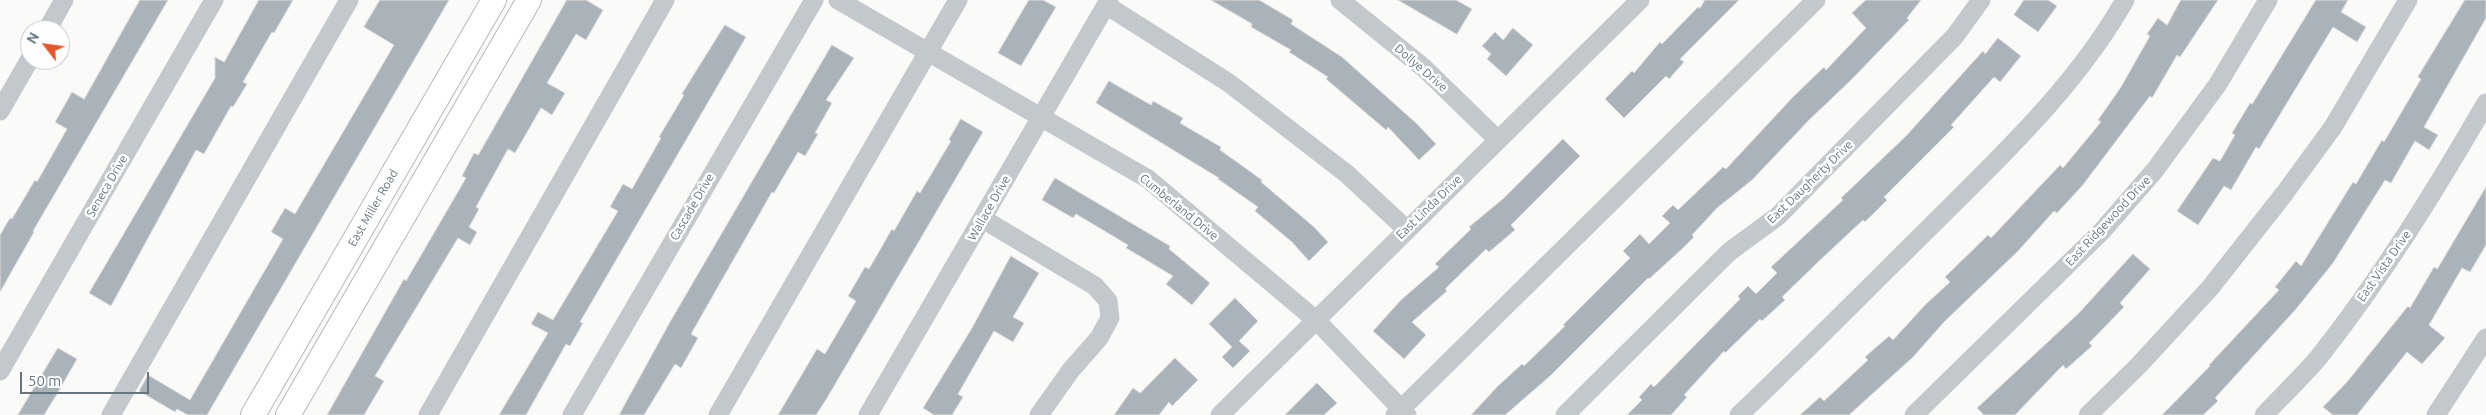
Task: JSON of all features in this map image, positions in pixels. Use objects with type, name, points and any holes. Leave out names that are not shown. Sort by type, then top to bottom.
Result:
[{"type":"main road","name":"East Miller Road","points":[[252,415],[494,0]]},
{"type":"main road","points":[[288,415],[529,0]]},
{"type":"main road","points":[[354,240],[381,255]]},
{"type":"street","points":[[53,20],[64,0]]},
{"type":"street","name":"Seneca Drive","points":[[0,371],[214,0]]},
{"type":"street","points":[[111,415],[349,0]]},
{"type":"street","points":[[428,415],[665,0]]},
{"type":"street","name":"Cascade Drive","points":[[572,415],[681,224],[814,0]]},
{"type":"street","name":"Cumberland Drive","points":[[838,0],[1148,179],[1318,321],[1401,413]]},
{"type":"street","points":[[718,415],[958,0]]},
{"type":"street","name":"Dollye Drive","points":[[1340,0],[1424,68],[1498,140]]},
{"type":"street","name":"East Linda Drive","points":[[1220,415],[1318,321],[1406,229],[1640,0]]},
{"type":"street","points":[[1401,413],[1816,0]]},
{"type":"street","name":"East Daugherty Drive","points":[[1565,415],[1729,252],[1778,216],[1955,36],[1981,0]]},
{"type":"street","points":[[1739,415],[1990,167],[2057,96],[2115,18],[2126,0]]},
{"type":"street","name":"East Ridgewood Drive","points":[[1914,415],[2102,230],[2155,170],[2218,84],[2268,0]]},
{"type":"street","points":[[2088,415],[2139,365],[2210,288],[2284,194],[2333,127],[2408,0]]},
{"type":"street","points":[[1108,3],[1229,83],[1347,174],[1406,229]]},
{"type":"street","name":"Wallace Drive","points":[[868,415],[1108,3]]},
{"type":"street","points":[[0,111],[24,70]]},
{"type":"street","name":"East Vista Drive","points":[[2264,415],[2318,358],[2362,298],[2435,192],[2486,103]]},
{"type":"street","points":[[983,219],[1095,286],[1108,301],[1110,318],[1099,338],[1071,370],[1039,415]]},
{"type":"street","points":[[2436,415],[2486,338]]},
{"type":"building","points":[[140,0],[168,0],[33,231],[0,292],[0,235],[10,218],[12,219],[35,180],[37,182],[67,129],[55,122],[72,92],[84,99]]},
{"type":"building","points":[[259,0],[293,0],[243,82],[247,84],[233,107],[231,106],[204,154],[196,150],[111,306],[89,293],[215,78],[215,57],[224,62]]},
{"type":"building","points":[[380,0],[449,0],[207,415],[188,415],[177,409],[175,412],[139,391],[148,375],[190,400],[283,239],[271,232],[285,208],[295,214],[394,45],[364,27]]},
{"type":"building","points":[[567,0],[586,0],[603,10],[586,40],[576,34],[547,83],[565,93],[552,115],[541,108],[515,153],[508,149],[476,207],[479,209],[469,227],[477,232],[470,245],[458,238],[375,376],[384,381],[364,415],[327,415],[404,279],[406,281],[466,178],[462,176],[474,153],[478,155]]},
{"type":"building","points":[[1029,0],[1043,0],[1056,7],[1021,66],[998,53]]},
{"type":"building","points":[[1211,0],[1259,0],[1293,20],[1291,24],[1342,57],[1416,123],[1436,144],[1419,160],[1388,127],[1386,130],[1326,79],[1328,77],[1289,52],[1291,50],[1251,27],[1252,24]]},
{"type":"building","points":[[1398,0],[1456,0],[1472,9],[1457,34]]},
{"type":"building","points":[[1705,0],[1739,0],[1680,59],[1684,62],[1669,79],[1666,76],[1624,118],[1605,99],[1632,71],[1634,73],[1660,42],[1662,44],[1698,7],[1700,8]]},
{"type":"building","points":[[1866,0],[1921,0],[1907,18],[1909,20],[1851,80],[1809,120],[1752,180],[1717,208],[1692,235],[1694,237],[1648,278],[1549,377],[1505,415],[1471,415],[1498,386],[1522,364],[1524,366],[1565,326],[1563,325],[1630,258],[1623,251],[1640,234],[1649,244],[1670,223],[1662,216],[1673,205],[1678,210],[1723,167],[1726,169],[1792,98],[1824,67],[1826,70],[1866,28],[1852,13]]},
{"type":"building","points":[[2024,0],[2048,0],[2057,6],[2038,32],[2014,15]]},
{"type":"building","points":[[2181,0],[2218,0],[2180,57],[2177,55],[2152,98],[2150,96],[2082,186],[2057,213],[2054,211],[2018,251],[1944,322],[1913,357],[1849,415],[1800,415],[1820,397],[1824,401],[1868,360],[1865,357],[1889,336],[1893,340],[1925,305],[1950,282],[1945,277],[1988,235],[1991,238],[2060,165],[2063,168],[2101,122],[2098,120],[2121,87],[2150,36],[2147,34],[2158,18],[2167,25]]},
{"type":"building","points":[[2316,0],[2348,0],[2341,12],[2366,27],[2357,42],[2333,27],[2259,149],[2256,147],[2231,190],[2224,186],[2198,225],[2177,211],[2213,158],[2220,161],[2235,135],[2232,133]]},
{"type":"building","points":[[2465,0],[2486,0],[2486,18],[2424,127],[2438,135],[2429,150],[2415,141],[2391,183],[2385,180],[2333,263],[2296,309],[2215,398],[2218,401],[2203,415],[2162,415],[2210,366],[2279,290],[2275,287],[2296,261],[2301,266],[2353,182],[2356,184],[2382,140],[2384,142],[2421,79],[2418,77]]},
{"type":"building","points":[[725,25],[746,37],[580,322],[583,323],[570,346],[566,344],[526,415],[499,415],[548,333],[531,324],[538,312],[553,320],[618,211],[610,207],[623,184],[632,189],[661,138],[659,137],[684,95],[682,94]]},
{"type":"building","points":[[1513,28],[1533,45],[1506,76],[1487,59],[1491,54],[1482,46],[1495,32],[1503,40]]},
{"type":"building","points":[[1998,38],[2021,56],[2000,82],[1994,77],[1951,125],[1954,127],[1884,197],[1887,200],[1865,222],[1863,220],[1782,297],[1785,300],[1762,321],[1760,319],[1725,353],[1724,351],[1684,395],[1687,397],[1671,415],[1627,415],[1642,400],[1639,397],[1651,384],[1654,387],[1740,299],[1738,296],[1748,286],[1756,294],[1777,273],[1771,267],[1843,200],[1841,198],[1906,136],[1983,51],[1985,54]]},
{"type":"building","points":[[832,45],[854,58],[826,100],[832,103],[815,133],[818,134],[805,156],[798,152],[774,193],[772,192],[691,334],[698,338],[681,368],[675,364],[644,415],[619,415],[670,322]]},
{"type":"building","points":[[1109,81],[1151,105],[1153,101],[1183,118],[1180,123],[1221,147],[1220,150],[1262,180],[1261,182],[1314,227],[1328,242],[1309,261],[1292,242],[1255,211],[1258,207],[1219,178],[1096,103]]},
{"type":"building","points":[[961,119],[983,132],[827,398],[816,415],[778,415],[817,349],[825,354],[856,301],[848,296],[865,267],[869,269],[892,229],[894,231],[917,191],[920,193],[951,141],[949,140]]},
{"type":"building","points":[[1563,139],[1580,156],[1511,225],[1515,230],[1489,252],[1486,249],[1445,289],[1447,291],[1412,322],[1426,335],[1404,359],[1373,331],[1401,300],[1439,267],[1435,264],[1471,229],[1469,227],[1504,198]]},
{"type":"building","points":[[1055,178],[1170,246],[1169,249],[1210,283],[1192,305],[1166,284],[1173,276],[1126,248],[1128,245],[1076,214],[1073,218],[1042,200]]},
{"type":"building","points":[[2486,187],[2486,245],[2470,272],[2462,268],[2429,325],[2445,338],[2422,364],[2407,352],[2357,415],[2333,415],[2323,407],[2347,382],[2408,306],[2410,308],[2434,267],[2437,269]]},
{"type":"building","points":[[2133,254],[2150,269],[2120,303],[2124,307],[2089,343],[2092,346],[2066,369],[2063,365],[2015,415],[1984,415],[1977,408],[2079,313]]},
{"type":"building","points":[[1011,256],[1039,273],[1013,317],[1024,323],[1013,342],[994,331],[958,394],[963,397],[952,415],[934,415],[923,408],[972,328]]},
{"type":"building","points":[[1235,298],[1258,321],[1239,341],[1250,351],[1233,368],[1222,357],[1232,347],[1209,324]]},
{"type":"building","points":[[58,348],[77,359],[57,394],[44,415],[18,415]]},
{"type":"building","points":[[1175,358],[1198,380],[1172,406],[1169,402],[1159,415],[1114,415],[1133,388],[1140,393]]},
{"type":"building","points":[[1317,383],[1337,403],[1324,415],[1285,415]]}]
